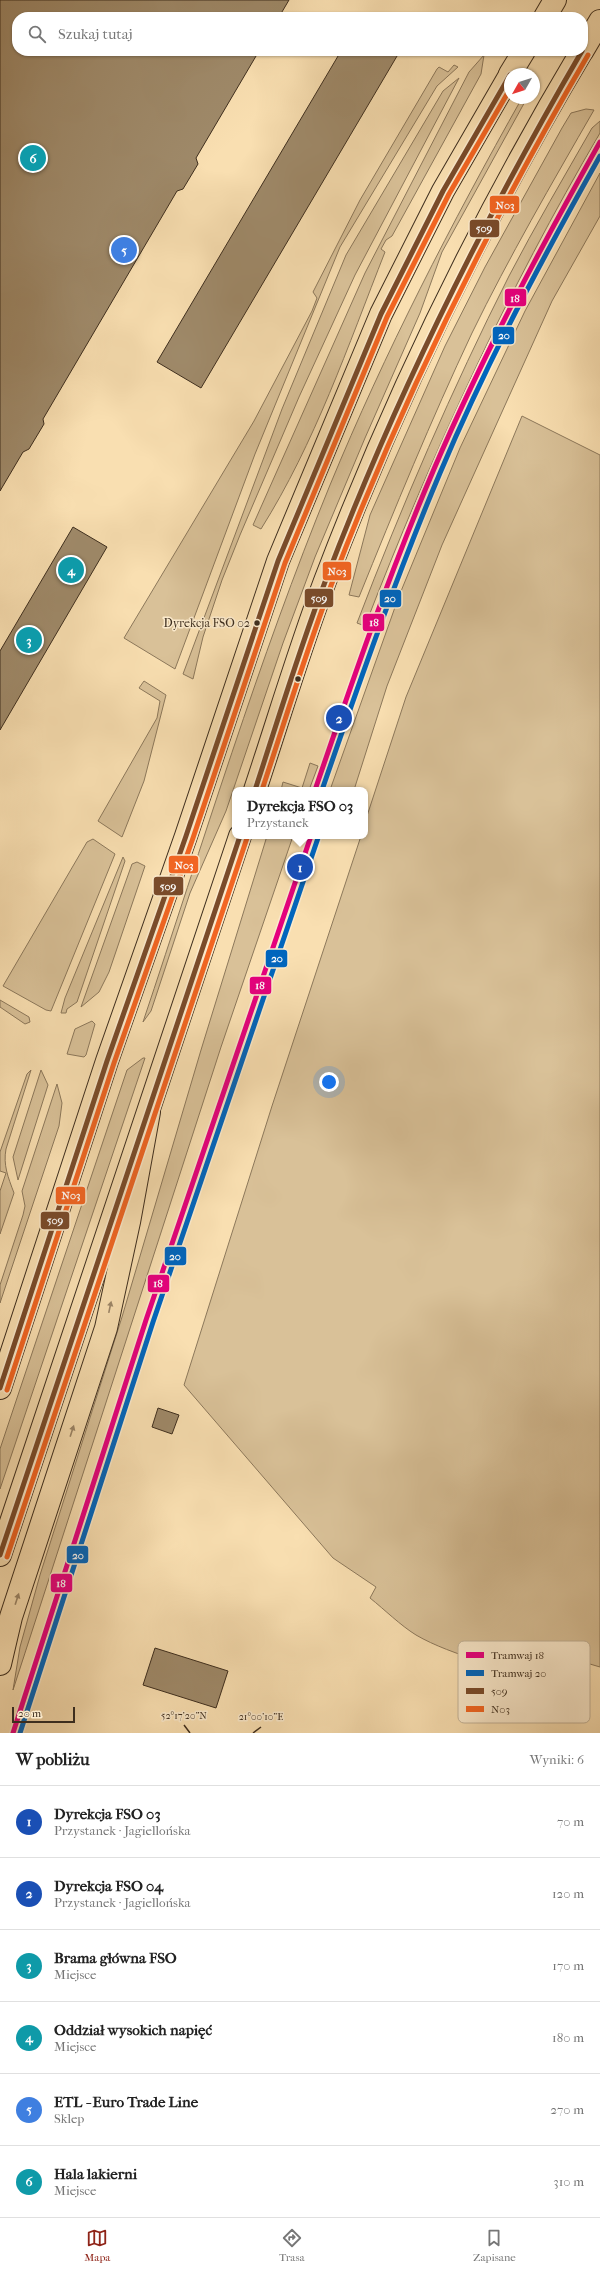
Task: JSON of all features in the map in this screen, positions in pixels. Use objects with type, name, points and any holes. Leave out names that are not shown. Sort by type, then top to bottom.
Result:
[{"type":"main road","points":[[548,12],[555,0]]},
{"type":"main road","points":[[588,41],[600,21]]},
{"type":"main road","points":[[514,68],[521,56]]},
{"type":"main road","points":[[256,787],[324,583],[426,340],[482,230],[541,121],[579,56]]},
{"type":"main road","points":[[0,1388],[107,1061],[186,836],[278,561],[381,314],[443,191],[504,84]]},
{"type":"main road","points":[[0,1555],[239,839]]},
{"type":"main road","points":[[0,1664],[11,1617],[106,1328],[129,1222],[149,1112]]},
{"type":"shaded area","points":[[484,56],[481,74],[392,236],[386,240],[381,249],[385,252],[329,394],[298,463],[261,529],[253,525],[365,273],[469,72]]},
{"type":"shaded area","points":[[454,65],[458,67],[437,86],[340,247],[255,454],[175,669],[124,638],[254,421],[312,311],[317,298],[313,292],[360,200],[437,69],[439,67],[448,72]]},
{"type":"shaded area","points":[[459,78],[355,275],[299,397],[222,580],[203,637],[193,679],[183,674],[282,409],[346,255],[443,91]]},
{"type":"shaded area","points":[[519,104],[524,104],[442,252],[420,313],[315,557],[283,643],[234,787],[232,787],[232,793],[226,811],[190,893],[151,1011],[143,1022],[255,685],[304,551],[330,485],[373,386],[445,241]]},
{"type":"shaded area","points":[[586,109],[594,110],[516,248],[472,333],[428,431],[359,597],[349,595],[370,515],[445,346],[485,267],[562,128],[571,113]]},
{"type":"shaded area","points":[[600,121],[600,133],[533,253],[472,375],[416,499],[365,626],[357,623],[428,448],[488,319],[519,257],[550,202],[592,128]]},
{"type":"shaded area","points":[[600,173],[600,216],[552,301],[442,545],[387,686],[355,787],[331,787],[399,596],[460,448],[525,311]]},
{"type":"shaded area","points":[[522,416],[600,455],[600,1667],[590,1664],[590,1641],[458,1641],[458,1654],[430,1643],[410,1631],[370,1598],[376,1587],[333,1558],[184,1385],[272,1106],[360,839],[368,839],[368,813],[406,697]]},
{"type":"shaded area","points":[[144,681],[166,695],[144,781],[122,837],[98,821],[157,718],[160,701],[139,688]]},
{"type":"shaded area","points":[[310,763],[318,766],[310,787],[302,787]]},
{"type":"shaded area","points":[[283,782],[299,787],[282,787]]},
{"type":"shaded area","points":[[93,839],[115,854],[51,1011],[46,1010],[3,986],[87,842]]},
{"type":"shaded area","points":[[266,839],[292,839],[221,1047],[13,1690],[20,1647],[40,1575],[122,1317],[201,1050]]},
{"type":"shaded area","points":[[123,857],[125,861],[77,1002],[67,1009],[66,1013],[61,1013],[65,998]]},
{"type":"shaded area","points":[[137,862],[145,866],[109,972],[99,992],[81,1007],[132,864]]},
{"type":"shaded area","points":[[0,1000],[29,1017],[30,1022],[25,1024],[0,1007]]},
{"type":"shaded area","points":[[92,1021],[95,1024],[86,1055],[84,1057],[67,1054],[75,1029]]},
{"type":"shaded area","points":[[145,1058],[0,1489],[0,1449],[127,1070]]},
{"type":"shaded area","points":[[31,1070],[6,1149],[6,1166],[14,1193],[0,1234],[0,1191],[6,1173],[0,1171],[0,1152],[27,1074]]},
{"type":"shaded area","points":[[41,1070],[48,1085],[18,1180],[13,1157]]},
{"type":"shaded area","points":[[57,1084],[62,1103],[59,1126],[0,1303],[0,1285],[25,1206],[22,1191]]},
{"type":"building","points":[[0,0],[289,0],[282,12],[12,12],[12,56],[256,56],[196,158],[198,164],[183,189],[177,191],[43,419],[44,424],[29,449],[23,452],[0,491]]},
{"type":"building","points":[[338,56],[397,56],[201,388],[157,362]]},
{"type":"building","points":[[73,527],[107,547],[0,730],[0,651]]},
{"type":"building","points":[[158,1408],[179,1415],[172,1434],[152,1427]]},
{"type":"building","points":[[155,1648],[228,1671],[216,1708],[143,1685]]},
{"type":"tram line","name":"18","points":[[316,787],[386,588],[417,509],[452,427],[512,304],[600,142]]},
{"type":"tram line","name":"20","points":[[323,787],[393,591],[440,473],[476,392],[516,312],[600,156]]},
{"type":"tram line","name":"18","points":[[13,1733],[146,1320],[310,839]]},
{"type":"tram line","name":"20","points":[[20,1733],[153,1322],[318,839]]},
{"type":"transit line","name":"509","points":[[256,787],[315,608],[352,513],[381,445],[411,378],[476,245],[545,115],[579,56]]},
{"type":"transit line","name":"N03","points":[[263,787],[322,609],[359,514],[388,447],[449,313],[482,248],[551,119],[587,56]]},
{"type":"transit line","name":"509","points":[[0,1388],[107,1061],[186,836],[278,561],[381,314],[443,191],[504,85]]},
{"type":"transit line","name":"N03","points":[[7,1390],[114,1063],[193,838],[285,563],[387,317],[449,194],[504,99]]},
{"type":"transit line","name":"509","points":[[0,1555],[239,839]]},
{"type":"transit line","name":"N03","points":[[7,1557],[247,839]]},
{"type":"place","name":"Hala lakierni","points":[[33,158]]},
{"type":"place","name":"ETL - Euro Trade Line","points":[[124,250]]},
{"type":"place","name":"Oddział wysokich napięć","points":[[71,570]]},
{"type":"place","name":"Dyrekcja FSO 02","points":[[257,623]]},
{"type":"place","name":"Brama główna FSO","points":[[29,640]]},
{"type":"place","name":"Dyrekcja FSO 04","points":[[339,718]]},
{"type":"place","name":"Dyrekcja FSO 03","points":[[300,867]]}]
